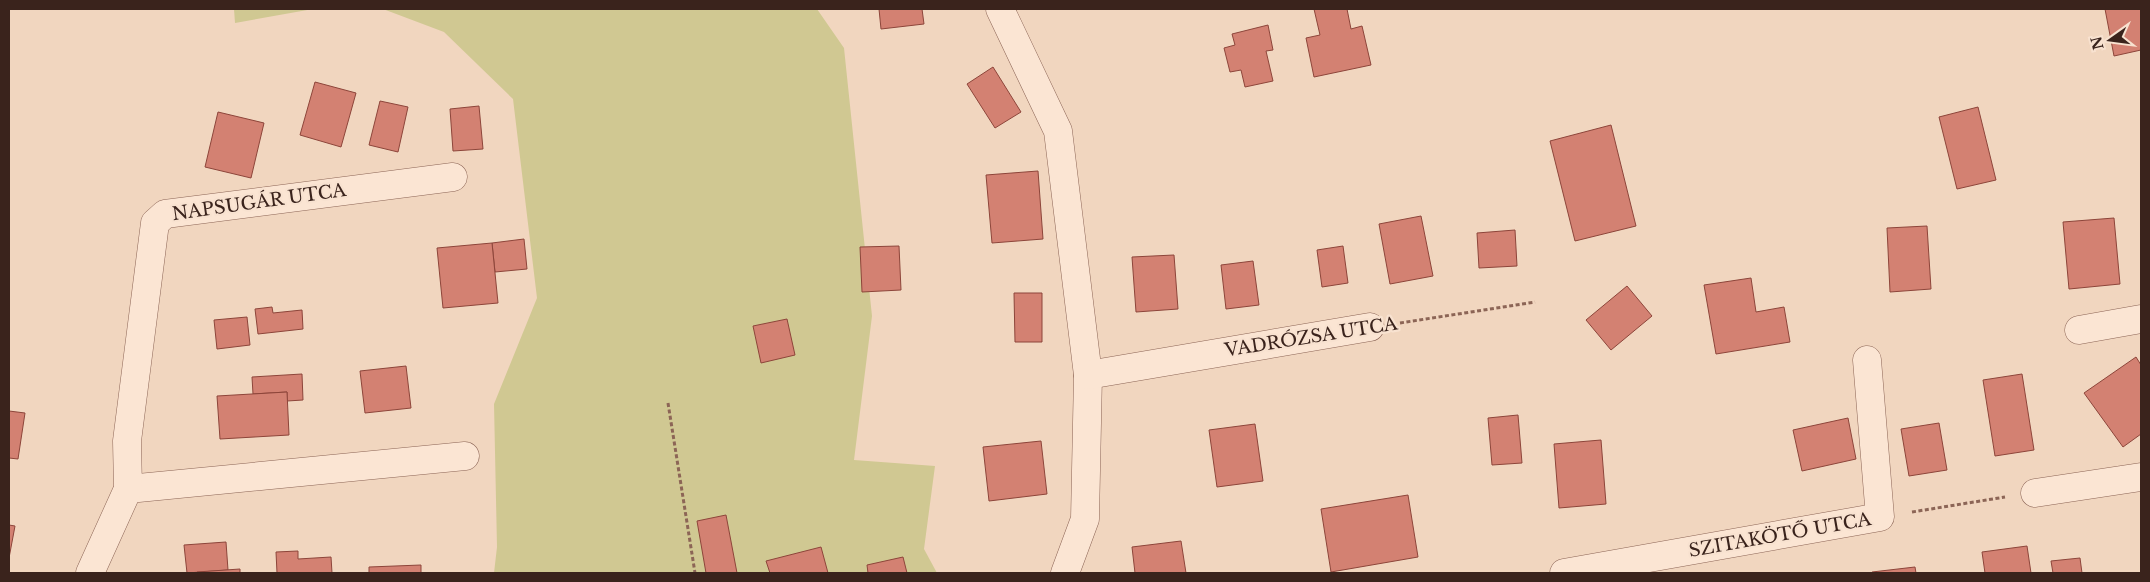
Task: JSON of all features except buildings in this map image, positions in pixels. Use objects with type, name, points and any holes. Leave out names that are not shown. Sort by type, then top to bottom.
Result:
[{"type":"street","points":[[1000,9],[1058,131],[1088,375],[1086,519],[1065,573]]},
{"type":"street","name":"NAPSUGÁR UTCA","points":[[90,573],[128,489],[127,441],[155,223],[165,214],[453,177]]},
{"type":"street","points":[[2079,330],[2141,319]]},
{"type":"street","name":"VADRÓZSA UTCA","points":[[1088,375],[1370,327]]},
{"type":"street","points":[[1867,360],[1880,517]]},
{"type":"street","points":[[128,489],[465,456]]},
{"type":"street","points":[[2035,493],[2141,476]]},
{"type":"street","name":"SZITAKÖTŐ UTCA","points":[[1564,573],[1880,517]]},
{"type":"path","name":"VADRÓZSA UTCA","points":[[1370,327],[1535,302]]},
{"type":"path","points":[[668,402],[695,573]]},
{"type":"path","name":"SZITAKÖTŐ UTCA","points":[[1880,517],[1997,498]]},
{"type":"shaded area","points":[[234,9],[313,9],[235,23]]},
{"type":"shaded area","points":[[383,9],[817,9],[844,48],[872,316],[854,460],[935,466],[924,549],[937,573],[494,573],[497,547],[494,404],[537,298],[513,99],[444,32]]}]
